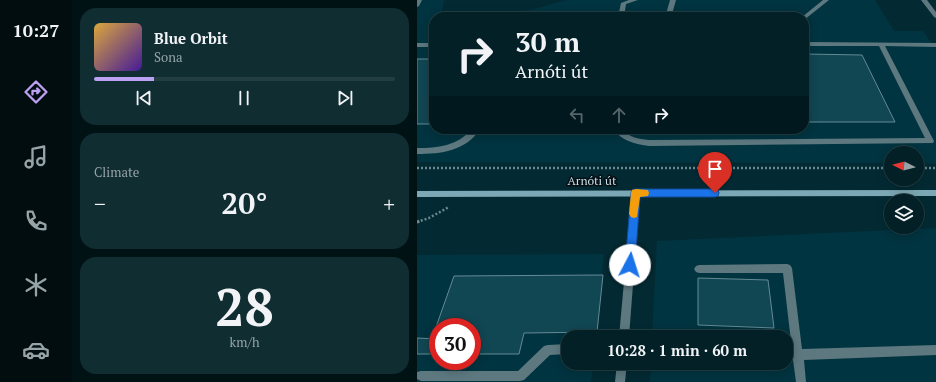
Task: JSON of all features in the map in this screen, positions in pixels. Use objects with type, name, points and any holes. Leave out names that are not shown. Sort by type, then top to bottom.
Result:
[{"type":"main road","name":"Arnóti út","points":[[417,194],[936,194]]},
{"type":"street","points":[[417,5],[419,0]]},
{"type":"street","points":[[622,12],[624,3],[635,0]]},
{"type":"street","points":[[670,12],[673,0]]},
{"type":"street","points":[[809,14],[826,0]]},
{"type":"street","points":[[924,0],[936,16]]},
{"type":"street","points":[[809,44],[936,45]]},
{"type":"street","points":[[623,134],[628,138],[638,142],[649,143],[930,141],[881,44]]},
{"type":"street","points":[[417,45],[429,45]]},
{"type":"street","points":[[417,151],[436,151],[447,149],[467,139],[472,134]]},
{"type":"street","points":[[625,330],[636,193]]},
{"type":"street","points":[[699,269],[787,268],[801,382]]},
{"type":"street","points":[[421,376],[520,376],[549,350],[561,350]]},
{"type":"street","points":[[793,355],[936,350]]},
{"type":"street","points":[[621,382],[622,370]]},
{"type":"path","points":[[417,168],[884,168]]},
{"type":"path","points":[[924,168],[936,168]]},
{"type":"path","points":[[417,222],[441,212],[453,205],[466,194]]},
{"type":"shaded area","points":[[417,0],[444,0],[442,12],[429,12],[429,134],[809,134],[809,12],[519,12],[567,0],[875,0],[894,31],[923,31],[936,49],[936,164],[924,163],[924,146],[884,146],[884,163],[417,162]]},
{"type":"shaded area","points":[[936,228],[936,382],[650,382],[651,370],[793,370],[793,330],[652,330],[657,241],[884,230],[884,234],[924,234],[924,229]]},
{"type":"shaded area","points":[[604,254],[596,330],[561,330],[561,370],[592,370],[591,382],[417,382],[417,255]]},
{"type":"building","points":[[809,54],[862,55],[895,122],[809,122]]},
{"type":"building","points":[[417,59],[429,59],[429,124],[417,124]]},
{"type":"building","points":[[603,275],[597,330],[561,330],[561,332],[524,333],[519,354],[481,354],[481,318],[439,318],[454,276]]},
{"type":"building","points":[[698,278],[768,280],[774,328],[698,325]]},
{"type":"building","points":[[417,338],[429,339],[429,354],[417,354]]},
{"type":"slow traffic","points":[[634,214],[636,193],[645,193]]},
{"type":"route","points":[[630,265],[636,193],[715,193]]}]
